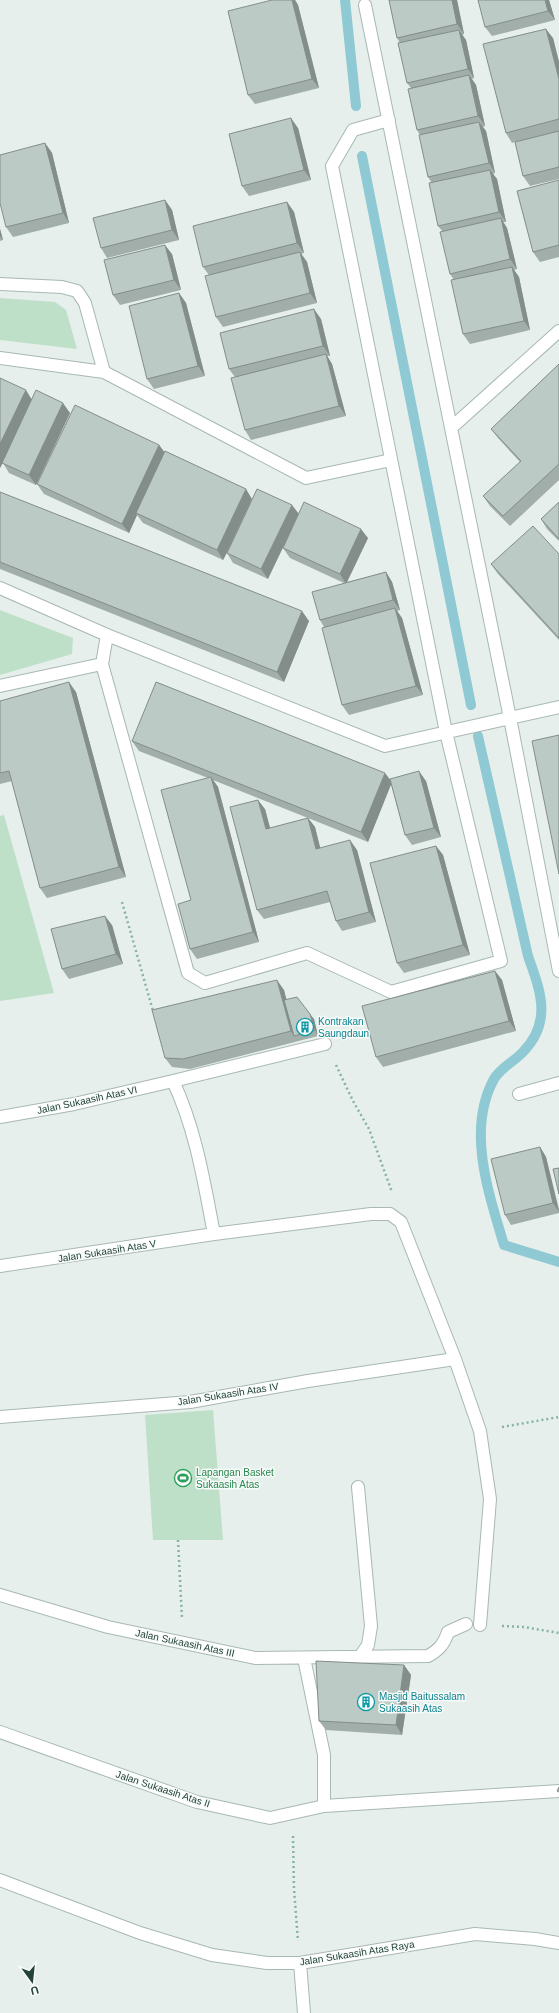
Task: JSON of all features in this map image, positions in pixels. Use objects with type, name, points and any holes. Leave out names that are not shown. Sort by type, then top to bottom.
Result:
[{"type":"street","points":[[365,5],[510,718],[559,971]]},
{"type":"street","points":[[107,635],[102,664],[188,973],[205,983],[307,953],[391,992],[501,962],[446,732],[332,166],[353,130],[389,120]]},
{"type":"street","points":[[0,284],[62,287],[77,291],[86,303],[104,372]]},
{"type":"street","points":[[451,428],[559,331]]},
{"type":"street","points":[[0,358],[104,372],[306,478],[391,460]]},
{"type":"street","points":[[0,588],[107,635],[385,746],[559,707]]},
{"type":"street","points":[[0,686],[102,664]]},
{"type":"street","name":"Jalan Sukaasih Atas VI","points":[[0,1117],[74,1104],[325,1044]]},
{"type":"street","points":[[173,1081],[182,1101],[197,1145],[214,1234]]},
{"type":"street","points":[[519,1094],[559,1083]]},
{"type":"street","name":"Jalan Sukaasih Atas V","points":[[0,1266],[214,1234],[371,1214],[390,1214],[395,1218]]},
{"type":"street","points":[[395,1218],[401,1222],[455,1359],[480,1431],[490,1499],[480,1625]]},
{"type":"street","name":"Jalan Sukaasih Atas IV","points":[[0,1417],[190,1402],[308,1381],[455,1359]]},
{"type":"street","points":[[358,1487],[372,1626],[368,1645],[359,1658]]},
{"type":"street","name":"Jalan Sukaasih Atas III","points":[[0,1595],[108,1627],[255,1658],[375,1658],[428,1656],[439,1650],[445,1641],[448,1632],[466,1624]]},
{"type":"street","points":[[304,1658],[324,1755],[324,1806]]},
{"type":"street","name":"Jalan Sukaasih Atas II","points":[[0,1732],[197,1802],[270,1818],[324,1806],[559,1791]]},
{"type":"street","name":"Jalan Sukaasih Atas Raya","points":[[0,1880],[140,1933],[212,1956],[267,1963],[300,1963],[475,1934],[535,1938],[559,1943]]},
{"type":"street","points":[[300,1963],[304,2013]]},
{"type":"path","points":[[122,902],[154,1014]]},
{"type":"path","points":[[325,1044],[369,1129],[394,1199],[395,1218]]},
{"type":"path","points":[[480,1431],[559,1417]]},
{"type":"path","points":[[178,1540],[183,1643]]},
{"type":"path","points":[[480,1625],[524,1627],[559,1633]]},
{"type":"path","points":[[292,1814],[294,1889],[300,1963]]},
{"type":"green space","points":[[0,298],[55,302],[66,310],[77,349],[0,340]]},
{"type":"green space","points":[[0,610],[73,638],[72,654],[0,675]]},
{"type":"green space","points":[[4,815],[54,993],[0,1001],[0,816]]},
{"type":"green space","name":"Lapangan Basket Sukaasih Atas","points":[[213,1410],[223,1540],[153,1540],[145,1415]]},
{"type":"building","points":[[272,0],[292,0],[312,79],[248,95],[228,11]]},
{"type":"building","points":[[389,0],[452,0],[457,24],[397,38]]},
{"type":"building","points":[[478,0],[545,0],[548,11],[485,27]]},
{"type":"building","points":[[546,29],[559,79],[559,119],[506,133],[483,44]]},
{"type":"building","points":[[459,30],[468,69],[407,83],[398,43]]},
{"type":"building","points":[[469,75],[478,116],[417,130],[408,89]]},
{"type":"building","points":[[291,118],[304,170],[242,186],[229,134]]},
{"type":"building","points":[[479,122],[489,163],[428,177],[419,135]]},
{"type":"building","points":[[559,131],[559,167],[523,176],[515,142]]},
{"type":"building","points":[[45,143],[63,213],[6,227],[0,203],[0,155]]},
{"type":"building","points":[[490,170],[499,212],[438,226],[429,183]]},
{"type":"building","points":[[559,180],[559,245],[533,252],[517,191]]},
{"type":"building","points":[[165,200],[172,230],[101,248],[93,218]]},
{"type":"building","points":[[287,202],[297,243],[203,267],[193,226]]},
{"type":"building","points":[[501,218],[510,259],[450,274],[440,232]]},
{"type":"building","points":[[165,245],[174,280],[113,295],[104,260]]},
{"type":"building","points":[[300,252],[310,293],[216,317],[205,276]]},
{"type":"building","points":[[512,267],[524,321],[463,334],[451,280]]},
{"type":"building","points":[[179,293],[198,366],[147,379],[129,306]]},
{"type":"building","points":[[314,309],[323,346],[229,369],[220,333]]},
{"type":"building","points":[[326,354],[339,406],[245,430],[231,378]]},
{"type":"building","points":[[559,364],[559,464],[503,516],[483,496],[521,461],[491,429]]},
{"type":"building","points":[[0,378],[26,390],[0,444]]},
{"type":"building","points":[[36,390],[63,403],[29,475],[2,463]]},
{"type":"building","points":[[75,405],[159,445],[122,524],[37,484]]},
{"type":"building","points":[[165,451],[246,489],[217,550],[136,513]]},
{"type":"building","points":[[257,489],[292,505],[261,569],[227,553]]},
{"type":"building","points":[[0,492],[302,611],[277,672],[0,562]]},
{"type":"building","points":[[304,502],[361,529],[340,574],[283,548]]},
{"type":"building","points":[[559,502],[559,539],[541,519]]},
{"type":"building","points":[[533,526],[559,554],[559,638],[491,564]]},
{"type":"building","points":[[386,572],[393,600],[320,620],[312,592]]},
{"type":"building","points":[[395,608],[416,686],[342,705],[322,628]]},
{"type":"building","points":[[69,682],[119,867],[40,888],[9,771],[0,773],[0,701]]},
{"type":"building","points":[[156,682],[385,773],[361,832],[132,741]]},
{"type":"building","points":[[559,735],[559,874],[532,741]]},
{"type":"building","points":[[419,771],[434,828],[405,835],[390,779]]},
{"type":"building","points":[[211,777],[253,932],[190,949],[178,904],[191,900],[161,790]]},
{"type":"building","points":[[258,800],[266,829],[308,818],[316,849],[350,840],[369,912],[336,921],[327,891],[257,910],[230,807]]},
{"type":"building","points":[[436,846],[463,945],[397,963],[370,863]]},
{"type":"building","points":[[105,916],[116,954],[62,969],[51,929]]},
{"type":"building","points":[[495,971],[509,1021],[376,1057],[362,1006]]},
{"type":"building","points":[[277,980],[291,1031],[183,1059],[165,1058],[152,1010]]},
{"type":"building","name":"Kontrakan Saungdaun","points":[[297,997],[310,1014],[315,1030],[294,1036],[284,1000]]},
{"type":"building","points":[[540,1147],[553,1203],[505,1215],[491,1159]]},
{"type":"building","points":[[559,1168],[559,1194],[553,1169]]},
{"type":"building","name":"Masjid Baitussalam Sukaasih Atas","points":[[316,1661],[404,1665],[396,1725],[319,1721]]},
{"type":"waterway","points":[[345,0],[356,106]]},
{"type":"waterway","points":[[362,156],[471,705]]},
{"type":"waterway","points":[[478,736],[528,956],[540,993],[541,1005],[541,1017],[538,1029],[532,1040],[523,1052],[497,1075],[486,1099],[482,1119],[481,1140],[483,1162],[492,1205],[504,1245],[559,1262]]},
{"type":"place","name":"Kontrakan Saungdaun","points":[[305,1027]]},
{"type":"place","name":"Lapangan Basket Sukaasih Atas","points":[[183,1478]]},
{"type":"place","name":"Masjid Baitussalam Sukaasih Atas","points":[[366,1702]]}]
